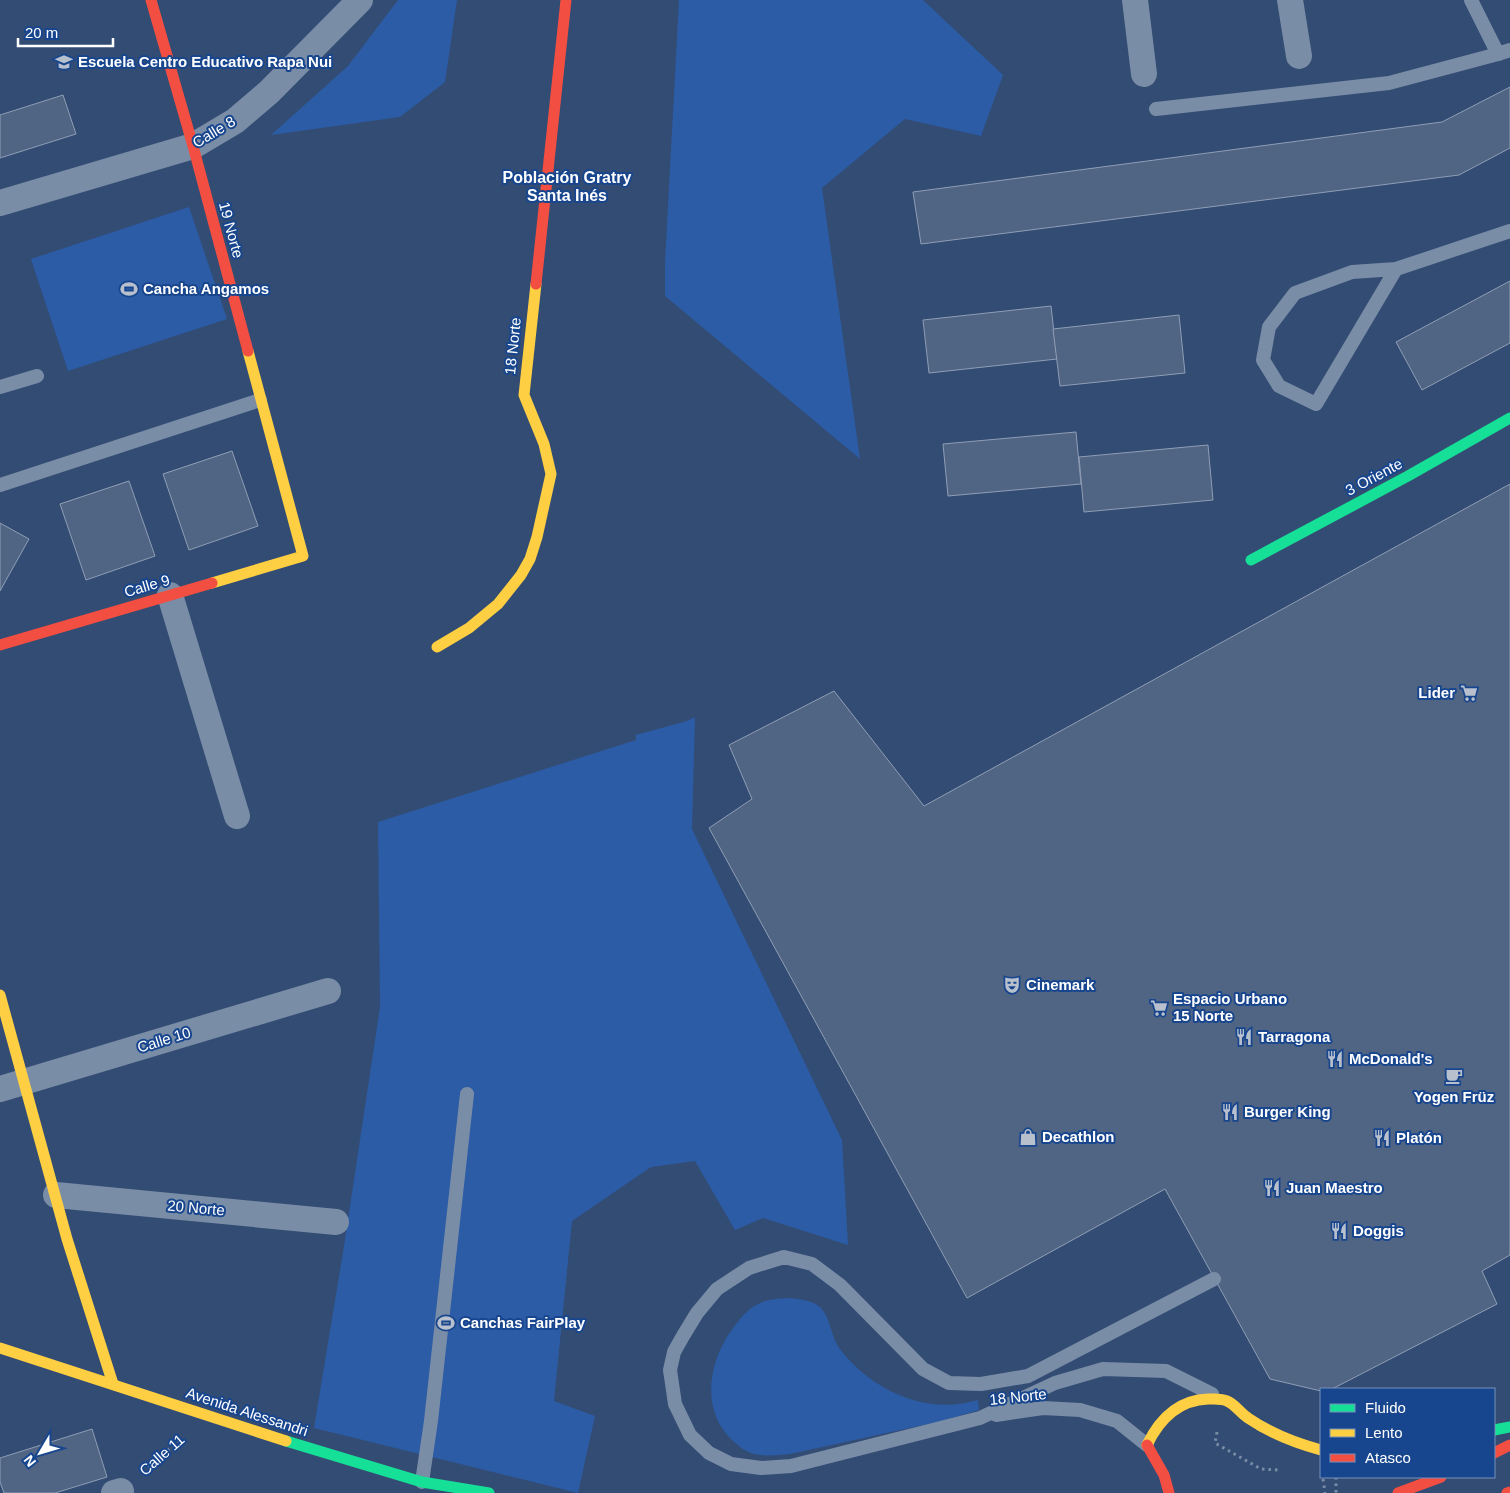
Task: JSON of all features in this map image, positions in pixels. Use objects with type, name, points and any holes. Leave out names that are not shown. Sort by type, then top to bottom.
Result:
[{"type":"street","name":"19 Norte","points":[[151,0],[303,556]]},
{"type":"street","name":"Calle 8","points":[[0,203],[192,146],[235,120],[269,92],[360,0]]},
{"type":"street","name":"18 Norte","points":[[437,647],[459,636],[479,622],[513,586],[526,565],[535,543],[551,475],[545,447],[524,395],[566,0]]},
{"type":"street","points":[[1135,0],[1144,74]]},
{"type":"street","points":[[1290,0],[1299,56]]},
{"type":"street","name":"3 Oriente","points":[[1251,560],[1408,476],[1510,418]]},
{"type":"street","name":"Calle 9","points":[[0,645],[303,556]]},
{"type":"street","points":[[170,595],[237,816]]},
{"type":"street","name":"Calle 10","points":[[0,1089],[328,991]]},
{"type":"street","points":[[0,995],[26,1081],[92,1325],[113,1384]]},
{"type":"street","name":"20 Norte","points":[[56,1195],[336,1222]]},
{"type":"street","name":"Avenida Alessandri","points":[[0,1348],[356,1463],[422,1482],[489,1493]]},
{"type":"street","points":[[1147,1445],[1161,1420],[1172,1411],[1184,1404],[1212,1399],[1226,1401],[1249,1419],[1274,1434],[1320,1450]]},
{"type":"street","points":[[1495,1430],[1510,1427]]},
{"type":"street","name":"18 Norte","points":[[1147,1445],[1164,1475],[1169,1493]]},
{"type":"street","points":[[1495,1452],[1510,1445]]},
{"type":"street","points":[[1398,1493],[1438,1478]]},
{"type":"lane","points":[[1156,109],[1389,83],[1504,52],[1471,0]]},
{"type":"lane","points":[[1396,269],[1316,404],[1279,386],[1263,360],[1269,326],[1295,293],[1352,272],[1396,269],[1510,231]]},
{"type":"lane","points":[[0,387],[37,376]]},
{"type":"lane","points":[[0,485],[260,400]]},
{"type":"lane","points":[[422,1482],[431,1421],[468,1094]]},
{"type":"lane","points":[[1214,1278],[1028,1376],[980,1384],[949,1383],[923,1369],[840,1285],[812,1264],[784,1256],[749,1268],[717,1289],[698,1312],[682,1336],[674,1352],[670,1370],[675,1404],[690,1435],[709,1453],[731,1464],[761,1468],[791,1466],[980,1418],[1055,1383],[1103,1369],[1166,1372],[1226,1401]]},
{"type":"lane","name":"18 Norte","points":[[980,1418],[1042,1408],[1080,1410],[1117,1421],[1147,1445]]},
{"type":"path","name":"Calle 11","points":[[118,1492],[209,1415]]},
{"type":"path","points":[[1323,1478],[1325,1493]]},
{"type":"path","points":[[1336,1478],[1336,1493]]},
{"type":"shaded area","points":[[398,0],[457,0],[445,82],[400,117],[271,135],[348,66]]},
{"type":"shaded area","points":[[679,0],[923,0],[1003,75],[981,136],[905,119],[822,188],[860,459],[665,296],[665,262]]},
{"type":"shaded area","name":"Cancha Angamos","points":[[189,207],[227,319],[68,371],[31,259]]},
{"type":"shaded area","points":[[695,717],[692,829],[842,1140],[848,1245],[763,1218],[735,1230],[695,1161],[651,1167],[572,1221],[554,1401],[595,1416],[578,1493],[314,1428],[380,1007],[378,822],[636,740],[636,735]]},
{"type":"shaded area","points":[[788,1298],[809,1301],[820,1307],[826,1316],[834,1339],[840,1349],[867,1377],[884,1387],[901,1396],[939,1405],[959,1404],[978,1400],[979,1410],[942,1421],[790,1454],[760,1455],[746,1451],[732,1440],[722,1428],[716,1415],[711,1387],[717,1357],[739,1320],[754,1306],[765,1301]]},
{"type":"building","points":[[1510,87],[1510,148],[1459,175],[921,244],[913,192],[1442,122]]},
{"type":"building","points":[[63,95],[76,134],[0,158],[0,115]]},
{"type":"building","points":[[1510,281],[1510,343],[1422,390],[1396,342]]},
{"type":"building","points":[[1051,306],[1057,359],[929,373],[923,320]]},
{"type":"building","points":[[1179,315],[1185,373],[1060,386],[1053,329]]},
{"type":"building","points":[[1076,432],[1081,484],[948,496],[943,444]]},
{"type":"building","points":[[1208,445],[1213,500],[1084,512],[1079,457]]},
{"type":"building","points":[[232,451],[258,526],[189,550],[163,474]]},
{"type":"building","points":[[129,481],[155,556],[86,580],[60,504]]},
{"type":"building","name":"Espacio Urbano 15 Norte","points":[[1510,484],[1510,1255],[1482,1271],[1497,1304],[1334,1388],[1320,1388],[1320,1391],[1270,1379],[1165,1189],[967,1298],[709,828],[752,799],[729,745],[834,691],[924,806]]},
{"type":"building","points":[[0,523],[29,539],[0,591]]},
{"type":"building","points":[[92,1429],[107,1477],[55,1493],[4,1493],[0,1482],[0,1458]]},
{"type":"traffic: fast","points":[[1251,560],[1408,476],[1510,418]]},
{"type":"traffic: fast","points":[[1495,1430],[1510,1427]]},
{"type":"traffic: fast","points":[[286,1441],[422,1482],[489,1493]]},
{"type":"traffic: slow","points":[[437,647],[469,628],[498,604],[521,575],[530,559],[537,537],[551,474],[544,444],[524,395],[536,284]]},
{"type":"traffic: slow","points":[[212,583],[303,556],[248,351]]},
{"type":"traffic: slow","points":[[0,995],[67,1239],[113,1384]]},
{"type":"traffic: slow","points":[[0,1348],[286,1441]]},
{"type":"traffic: slow","points":[[1147,1445],[1157,1427],[1179,1407],[1197,1400],[1218,1399],[1230,1402],[1248,1418],[1274,1433],[1320,1450]]},
{"type":"traffic: jam","points":[[151,0],[193,146],[248,351]]},
{"type":"traffic: jam","points":[[536,284],[566,0]]},
{"type":"traffic: jam","points":[[0,645],[212,583]]},
{"type":"traffic: jam","points":[[1147,1445],[1164,1475],[1169,1493]]},
{"type":"traffic: jam","points":[[1495,1452],[1510,1445]]},
{"type":"traffic: jam","points":[[1398,1493],[1438,1478]]},
{"type":"place","name":"Escuela Centro Educativo Rapa Nui","points":[[64,62]]},
{"type":"place","name":"Cancha Angamos","points":[[129,289]]},
{"type":"place","name":"Lider","points":[[1469,693]]},
{"type":"place","name":"Cinemark","points":[[1012,985]]},
{"type":"place","name":"Espacio Urbano 15 Norte","points":[[1159,1008]]},
{"type":"place","name":"Tarragona","points":[[1244,1037]]},
{"type":"place","name":"McDonald's","points":[[1335,1059]]},
{"type":"place","name":"Yogen Früz","points":[[1454,1076]]},
{"type":"place","name":"Burger King","points":[[1230,1112]]},
{"type":"place","name":"Decathlon","points":[[1028,1137]]},
{"type":"place","name":"Platón","points":[[1382,1138]]},
{"type":"place","name":"Juan Maestro","points":[[1272,1188]]},
{"type":"place","name":"Doggis","points":[[1339,1231]]},
{"type":"place","name":"Canchas FairPlay","points":[[446,1323]]},
{"type":"district","name":"Población Gratry Santa Inés","points":[[567,186]]}]
